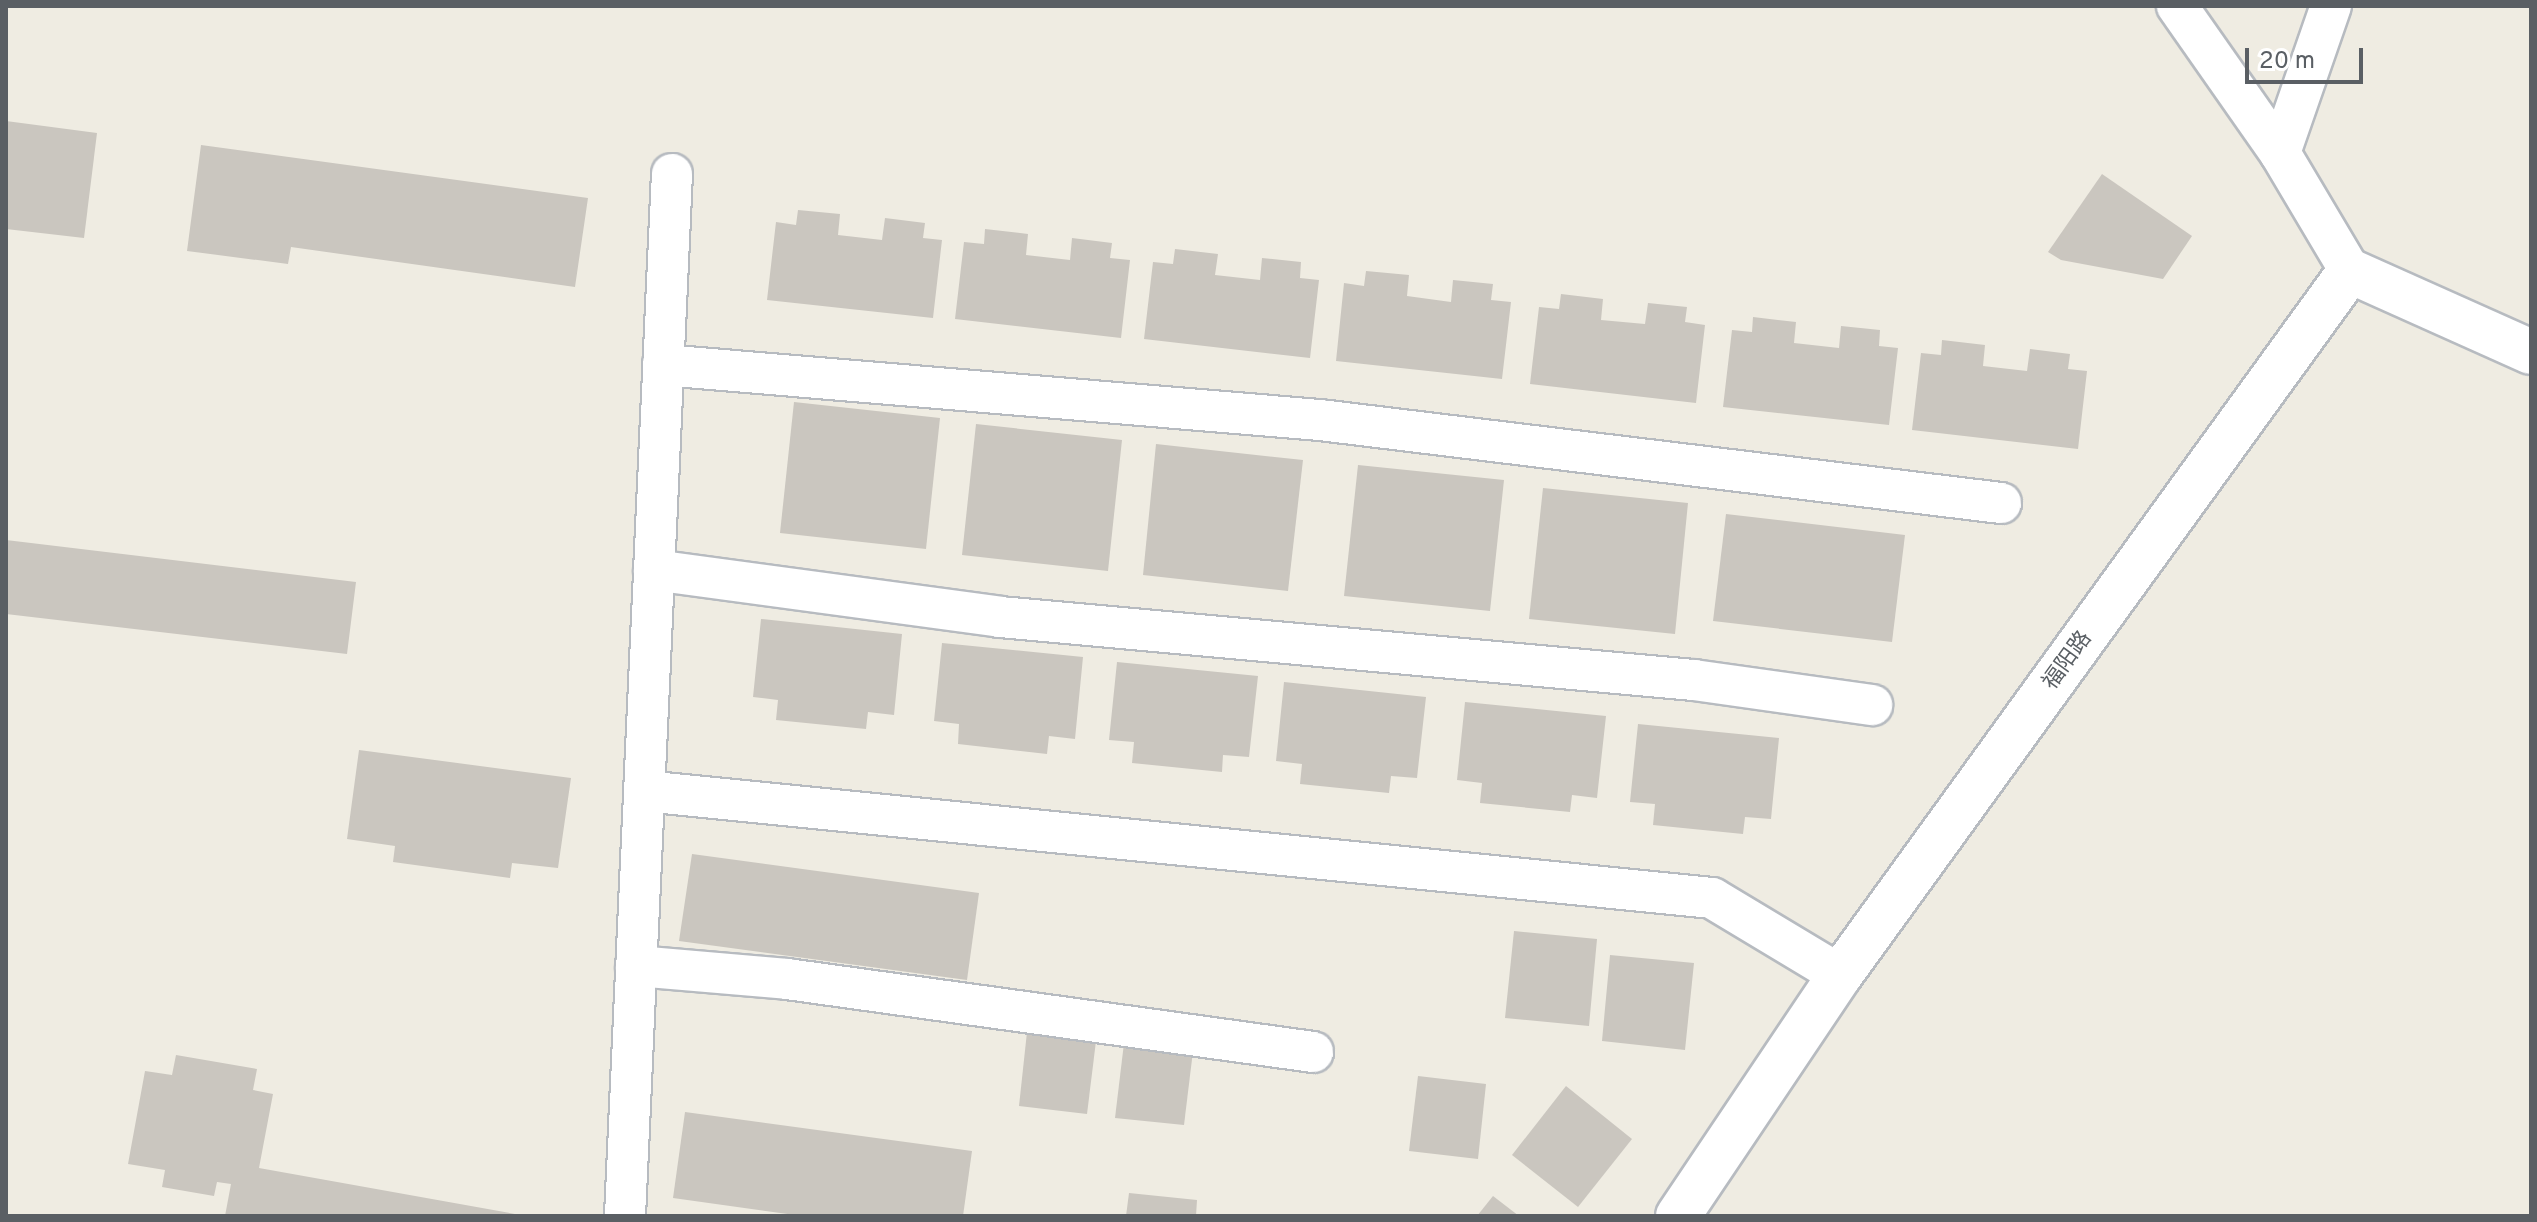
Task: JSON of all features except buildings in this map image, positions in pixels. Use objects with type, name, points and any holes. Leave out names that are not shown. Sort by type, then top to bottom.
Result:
[{"type":"street","points":[[2177,6],[2280,153],[2350,271],[2531,352]]},
{"type":"street","points":[[2280,153],[2331,6]]},
{"type":"street","points":[[625,1216],[672,174]]},
{"type":"street","name":"福阳路","points":[[1678,1216],[1840,975],[2350,271]]},
{"type":"street","points":[[663,365],[1320,420],[2001,503]]},
{"type":"street","points":[[654,570],[1000,617],[1694,680],[1872,705]]},
{"type":"street","points":[[644,791],[1712,898],[1840,975]]},
{"type":"street","points":[[636,966],[787,979],[1313,1052]]}]
